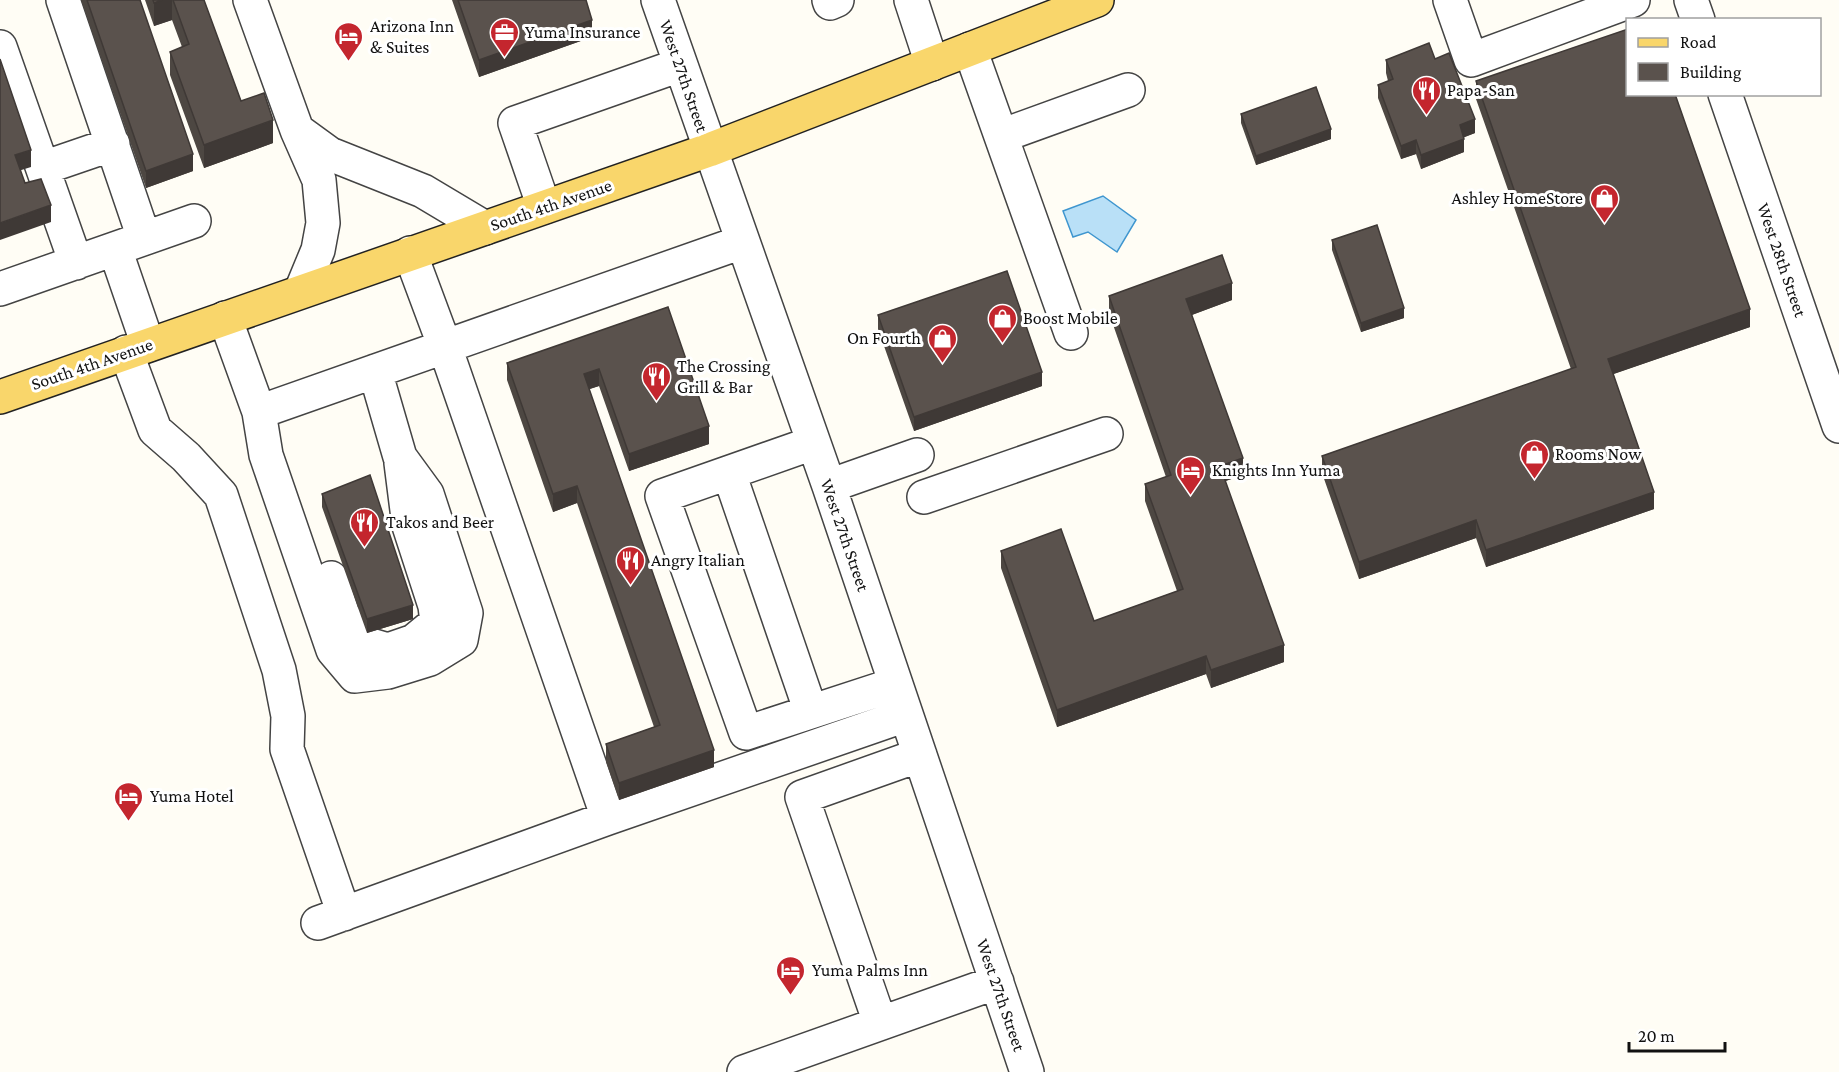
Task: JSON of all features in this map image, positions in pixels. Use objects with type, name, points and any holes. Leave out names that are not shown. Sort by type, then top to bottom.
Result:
[{"type":"main road","name":"South 4th Avenue","points":[[0,397],[710,150],[1097,0]]},
{"type":"street","points":[[63,0],[113,144],[129,244],[137,349],[155,430],[186,457],[220,495],[279,670],[288,717],[287,749],[331,919],[608,818],[906,715]]},
{"type":"street","points":[[250,0],[297,130],[319,180],[323,223],[318,250],[302,291]]},
{"type":"street","name":"West 27th Street","points":[[658,0],[829,486],[1027,1072]]},
{"type":"street","points":[[829,0],[830,3],[837,0]]},
{"type":"street","points":[[911,0],[932,64]]},
{"type":"street","points":[[1450,0],[1471,60],[1632,0]]},
{"type":"street","points":[[1691,0],[1697,18]]},
{"type":"street","points":[[0,47],[76,263]]},
{"type":"street","points":[[970,49],[1071,333]]},
{"type":"street","points":[[544,207],[515,123],[680,65]]},
{"type":"street","points":[[1001,136],[1128,90]]},
{"type":"street","name":"West 28th Street","points":[[1726,96],[1839,426]]},
{"type":"street","points":[[297,130],[330,154],[423,191],[485,228]]},
{"type":"street","points":[[43,168],[113,144]]},
{"type":"street","points":[[0,290],[194,221]]},
{"type":"street","points":[[261,423],[375,371],[742,242]]},
{"type":"street","points":[[410,253],[445,347],[608,818]]},
{"type":"street","points":[[225,318],[261,423],[266,455],[333,651],[355,676],[388,672],[430,659],[461,640],[466,613],[427,494],[400,457],[375,371]]},
{"type":"street","points":[[924,496],[1106,434]]},
{"type":"street","points":[[813,443],[662,496],[746,733],[896,684]]},
{"type":"street","points":[[829,486],[917,454]]},
{"type":"street","points":[[729,473],[811,712]]},
{"type":"street","points":[[880,1023],[802,797],[920,755]]},
{"type":"street","points":[[744,1072],[997,982]]},
{"type":"water","points":[[1103,196],[1136,220],[1117,252],[1088,232],[1073,237],[1063,211]]},
{"type":"building","points":[[87,0],[140,0],[193,154],[146,171]]},
{"type":"building","points":[[173,0],[204,0],[241,101],[264,93],[273,120],[204,145],[170,52],[189,44]]},
{"type":"building","name":"Yuma Insurance","points":[[458,0],[586,0],[592,20],[479,60]]},
{"type":"building","points":[[1626,30],[1626,96],[1676,96],[1750,309],[1608,359],[1654,492],[1486,550],[1476,520],[1359,562],[1322,456],[1576,367],[1476,81]]},
{"type":"building","name":"Papa-San","points":[[1429,43],[1435,59],[1449,53],[1475,119],[1460,125],[1464,139],[1421,155],[1416,140],[1401,146],[1378,85],[1393,79],[1386,60]]},
{"type":"building","points":[[0,59],[31,150],[15,155],[25,183],[41,179],[51,205],[0,223]]},
{"type":"building","points":[[1316,87],[1331,129],[1256,156],[1241,114]]},
{"type":"building","points":[[1377,225],[1404,308],[1361,323],[1332,240]]},
{"type":"building","name":"Knights Inn Yuma","points":[[1222,255],[1232,283],[1186,299],[1243,458],[1220,466],[1284,645],[1211,670],[1206,656],[1057,710],[1001,551],[1061,529],[1094,621],[1183,589],[1145,484],[1171,475],[1109,296]]},
{"type":"building","points":[[1007,271],[1042,372],[914,417],[878,315]]},
{"type":"building","points":[[668,307],[709,426],[629,454],[599,369],[584,374],[714,750],[619,783],[606,744],[660,725],[577,486],[553,494],[507,363]]},
{"type":"building","points":[[370,475],[413,605],[367,619],[322,494]]},
{"type":"place","name":"Yuma Insurance","points":[[504,58]]},
{"type":"place","name":"Arizona Inn & Suites","points":[[349,62]]},
{"type":"place","name":"Papa-San","points":[[1426,116]]},
{"type":"place","name":"Ashley HomeStore","points":[[1604,224]]},
{"type":"place","name":"Boost Mobile","points":[[1002,344]]},
{"type":"place","name":"On Fourth","points":[[942,364]]},
{"type":"place","name":"The Crossing Grill & Bar","points":[[656,402]]},
{"type":"place","name":"Rooms Now","points":[[1534,480]]},
{"type":"place","name":"Knights Inn Yuma","points":[[1191,496]]},
{"type":"place","name":"Takos and Beer","points":[[365,548]]},
{"type":"place","name":"Angry Italian","points":[[630,586]]},
{"type":"place","name":"Yuma Hotel","points":[[129,822]]},
{"type":"place","name":"Yuma Palms Inn","points":[[791,996]]}]
